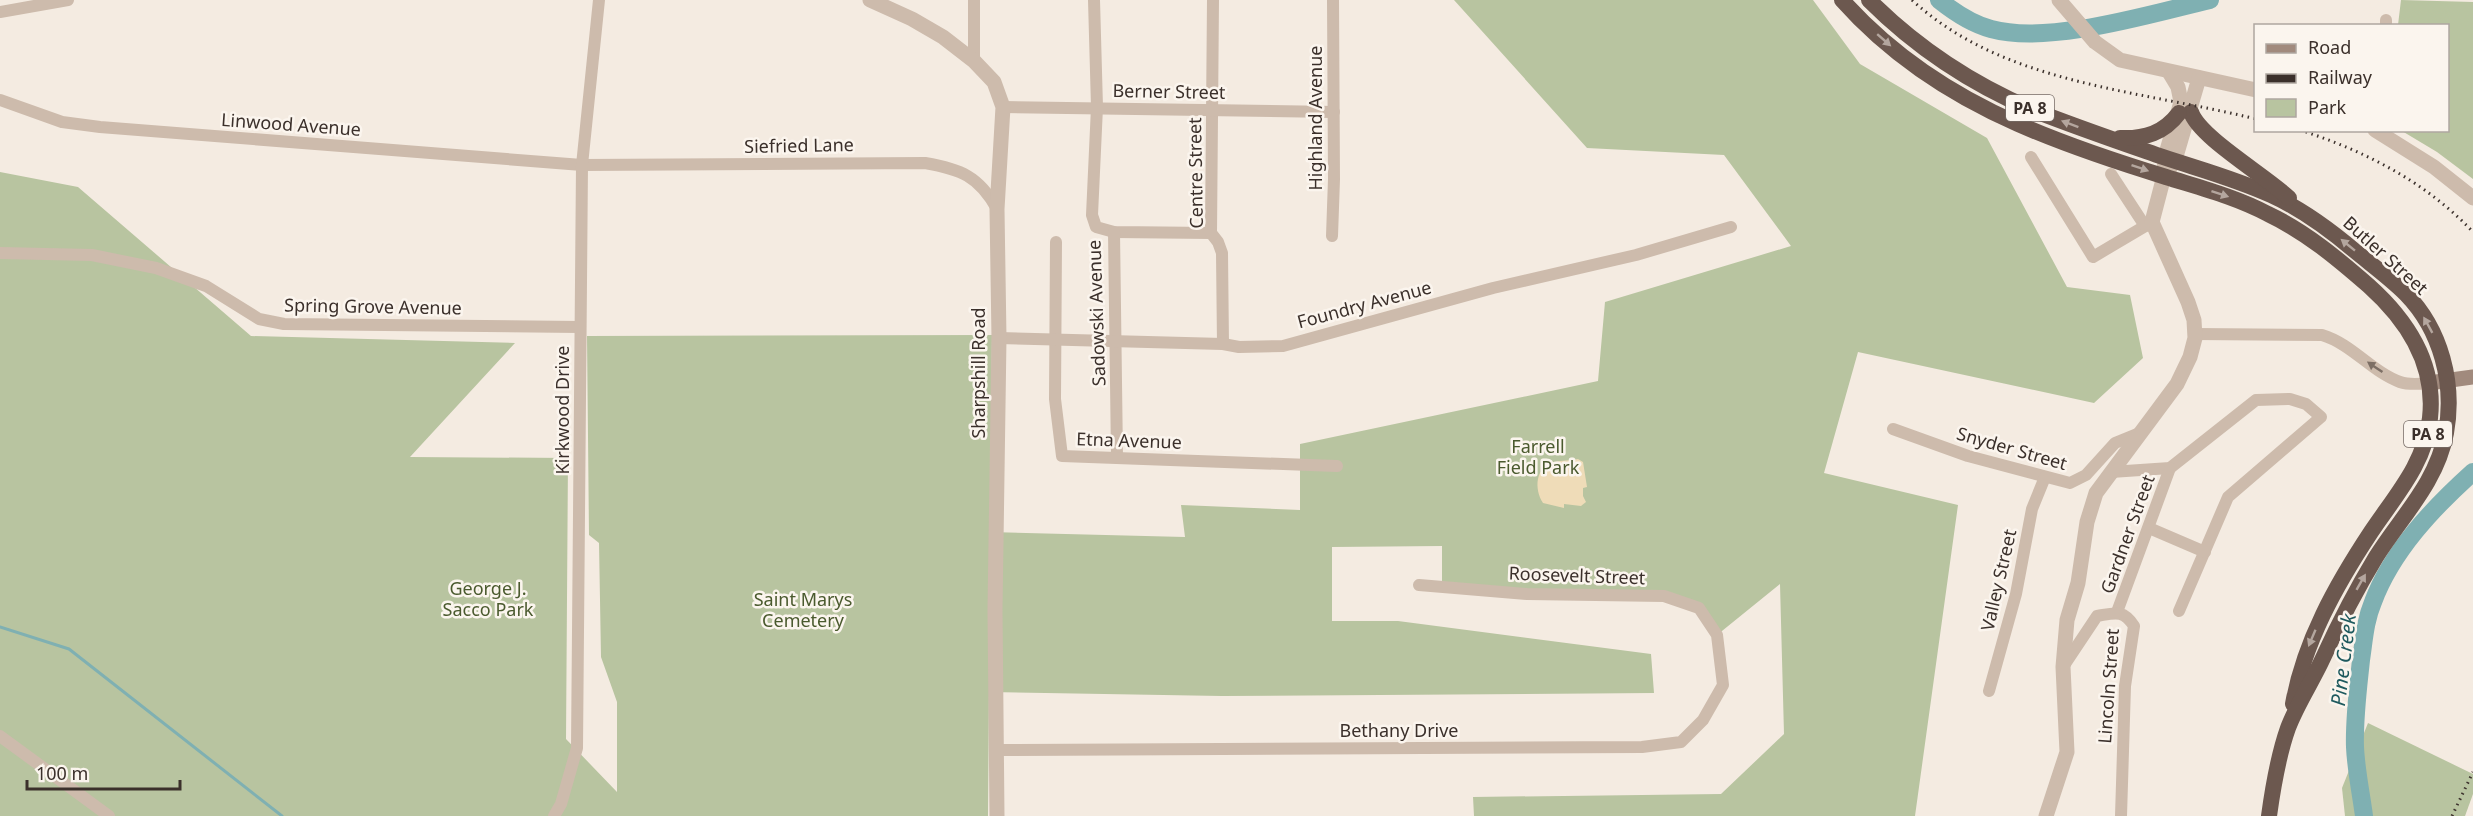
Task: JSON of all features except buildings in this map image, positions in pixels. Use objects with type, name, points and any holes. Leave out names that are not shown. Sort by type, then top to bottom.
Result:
[{"type":"highway","name":"PA 8","points":[[1842,0],[1906,58],[1968,99],[2045,135],[2164,176]]},
{"type":"highway","name":"PA 8","points":[[1869,0],[1917,42],[1972,80],[2033,110],[2170,159]]},
{"type":"highway","points":[[2100,135],[2123,138],[2148,136],[2167,126],[2185,112],[2204,132],[2273,183],[2302,211]]},
{"type":"highway","name":"Butler Street","points":[[2170,159],[2253,187],[2302,211],[2380,271],[2413,302],[2433,334],[2442,356],[2447,380],[2449,403],[2447,428],[2437,465],[2422,493],[2377,555],[2354,594],[2288,728]]},
{"type":"highway","name":"Butler Street","points":[[2164,176],[2255,207],[2295,229],[2333,255],[2399,315],[2419,348],[2429,383],[2430,418],[2426,442],[2419,461],[2360,550],[2316,630],[2300,670],[2269,816]]},
{"type":"main road","points":[[2429,383],[2473,377]]},
{"type":"street","points":[[0,12],[68,0]]},
{"type":"street","name":"Kirkwood Drive","points":[[554,816],[561,804],[577,748],[582,165],[599,0]]},
{"type":"street","name":"Sharpshill Road","points":[[870,0],[943,37],[974,61],[994,82],[1003,107],[997,209],[999,338],[995,750],[997,816]]},
{"type":"street","points":[[974,0],[974,61]]},
{"type":"street","points":[[1094,0],[1096,108]]},
{"type":"street","name":"Centre Street","points":[[1213,0],[1211,233],[1222,253],[1223,344]]},
{"type":"street","name":"Highland Avenue","points":[[1332,236],[1334,0]]},
{"type":"street","points":[[2063,6],[2095,42],[2120,60],[2254,90]]},
{"type":"street","points":[[2169,72],[2179,91],[2185,112]]},
{"type":"street","points":[[2031,157],[2093,257],[2149,224],[2185,112],[2199,78]]},
{"type":"street","name":"Linwood Avenue","points":[[0,100],[62,122],[100,127],[582,165]]},
{"type":"street","name":"Berner Street","points":[[1003,107],[1334,111]]},
{"type":"street","name":"Sadowski Avenue","points":[[1096,108],[1092,215],[1096,227],[1114,232],[1117,457]]},
{"type":"street","points":[[2380,132],[2434,167],[2473,198]]},
{"type":"street","name":"Siefried Lane","points":[[582,165],[925,163],[952,168],[974,179],[988,192],[997,209]]},
{"type":"street","points":[[2046,816],[2067,752],[2063,667],[2067,620],[2078,583],[2087,522],[2096,493],[2181,377],[2190,357],[2195,333],[2188,302],[2149,224],[2111,174]]},
{"type":"street","name":"Foundry Avenue","points":[[999,338],[1115,339],[1239,346],[1283,346],[1482,291],[1636,255],[1731,227]]},
{"type":"street","points":[[1114,232],[1211,233]]},
{"type":"street","name":"Etna Avenue","points":[[1056,242],[1054,399],[1062,456],[1337,466]]},
{"type":"street","name":"Spring Grove Avenue","points":[[0,253],[92,255],[156,268],[206,286],[259,320],[284,324],[580,327]]},
{"type":"street","points":[[2195,333],[2322,335],[2341,344],[2401,382],[2429,383]]},
{"type":"street","points":[[2111,472],[2170,468],[2256,400],[2290,399],[2306,404],[2321,417],[2228,496],[2179,611]]},
{"type":"street","name":"Snyder Street","points":[[1893,429],[1968,456],[2070,483],[2086,475],[2115,443],[2142,432]]},
{"type":"street","name":"Gardner Street","points":[[2117,612],[2170,468]]},
{"type":"street","name":"Valley Street","points":[[1989,691],[2016,594],[2032,509],[2044,477]]},
{"type":"street","points":[[2149,528],[2205,552]]},
{"type":"street","name":"Roosevelt Street","points":[[1419,585],[1527,594],[1664,596],[1699,608],[1717,635]]},
{"type":"street","name":"Lincoln Street","points":[[2063,667],[2097,616],[2117,612],[2128,617],[2134,626],[2125,686],[2121,816]]},
{"type":"street","name":"Bethany Drive","points":[[995,750],[1641,747],[1681,742],[1703,720],[1723,686],[1717,635]]},
{"type":"street","points":[[0,736],[110,816]]},
{"type":"green space","points":[[1454,0],[1813,0],[1860,64],[1987,138],[2067,287],[2130,295],[2143,358],[2094,403],[1858,352],[1824,473],[1958,505],[1915,816],[1474,816],[1473,797],[1721,794],[1784,734],[1780,584],[1717,635],[1699,608],[1664,596],[1442,587],[1442,546],[1332,547],[1332,621],[1398,621],[1651,654],[1654,693],[1222,696],[989,692],[988,816],[0,816],[0,172],[78,187],[251,336],[515,343],[410,457],[568,458],[566,739],[617,792],[617,702],[601,657],[599,543],[589,535],[587,336],[992,335],[990,532],[1185,537],[1181,505],[1300,510],[1300,444],[1598,381],[1605,302],[1791,246],[1724,155],[1587,148]]},
{"type":"green space","points":[[2401,0],[2473,2],[2473,179],[2437,152],[2404,132],[2449,132],[2449,24],[2398,24]]},
{"type":"green space","points":[[2368,723],[2473,774],[2473,794],[2465,816],[2345,816],[2342,788]]},
{"type":"sand","points":[[1578,459],[1583,462],[1587,487],[1583,488],[1583,496],[1586,502],[1581,506],[1564,504],[1564,508],[1543,503],[1538,491],[1538,479],[1543,469],[1554,462]]},
{"type":"waterway","name":"Pine Creek","points":[[1939,0],[1977,24],[2015,33],[2070,31],[2100,26],[2210,0]]},
{"type":"waterway","name":"Pine Creek","points":[[2364,816],[2357,773],[2355,726],[2361,660],[2370,609],[2381,583],[2402,548],[2443,500],[2473,472]]},
{"type":"waterway","points":[[0,627],[69,649],[282,816]]},
{"type":"railway","points":[[1912,0],[1948,28],[1988,50],[2031,67],[2120,91],[2254,119]]},
{"type":"railway","points":[[2306,132],[2371,158],[2415,183],[2455,214],[2473,232]]},
{"type":"railway","points":[[2452,816],[2473,772]]},
{"type":"park label","name":"Farrell Field Park","points":[[1538,456]]},
{"type":"park label","name":"George J. Sacco Park","points":[[488,598]]},
{"type":"park label","name":"Saint Marys Cemetery","points":[[803,609]]}]
